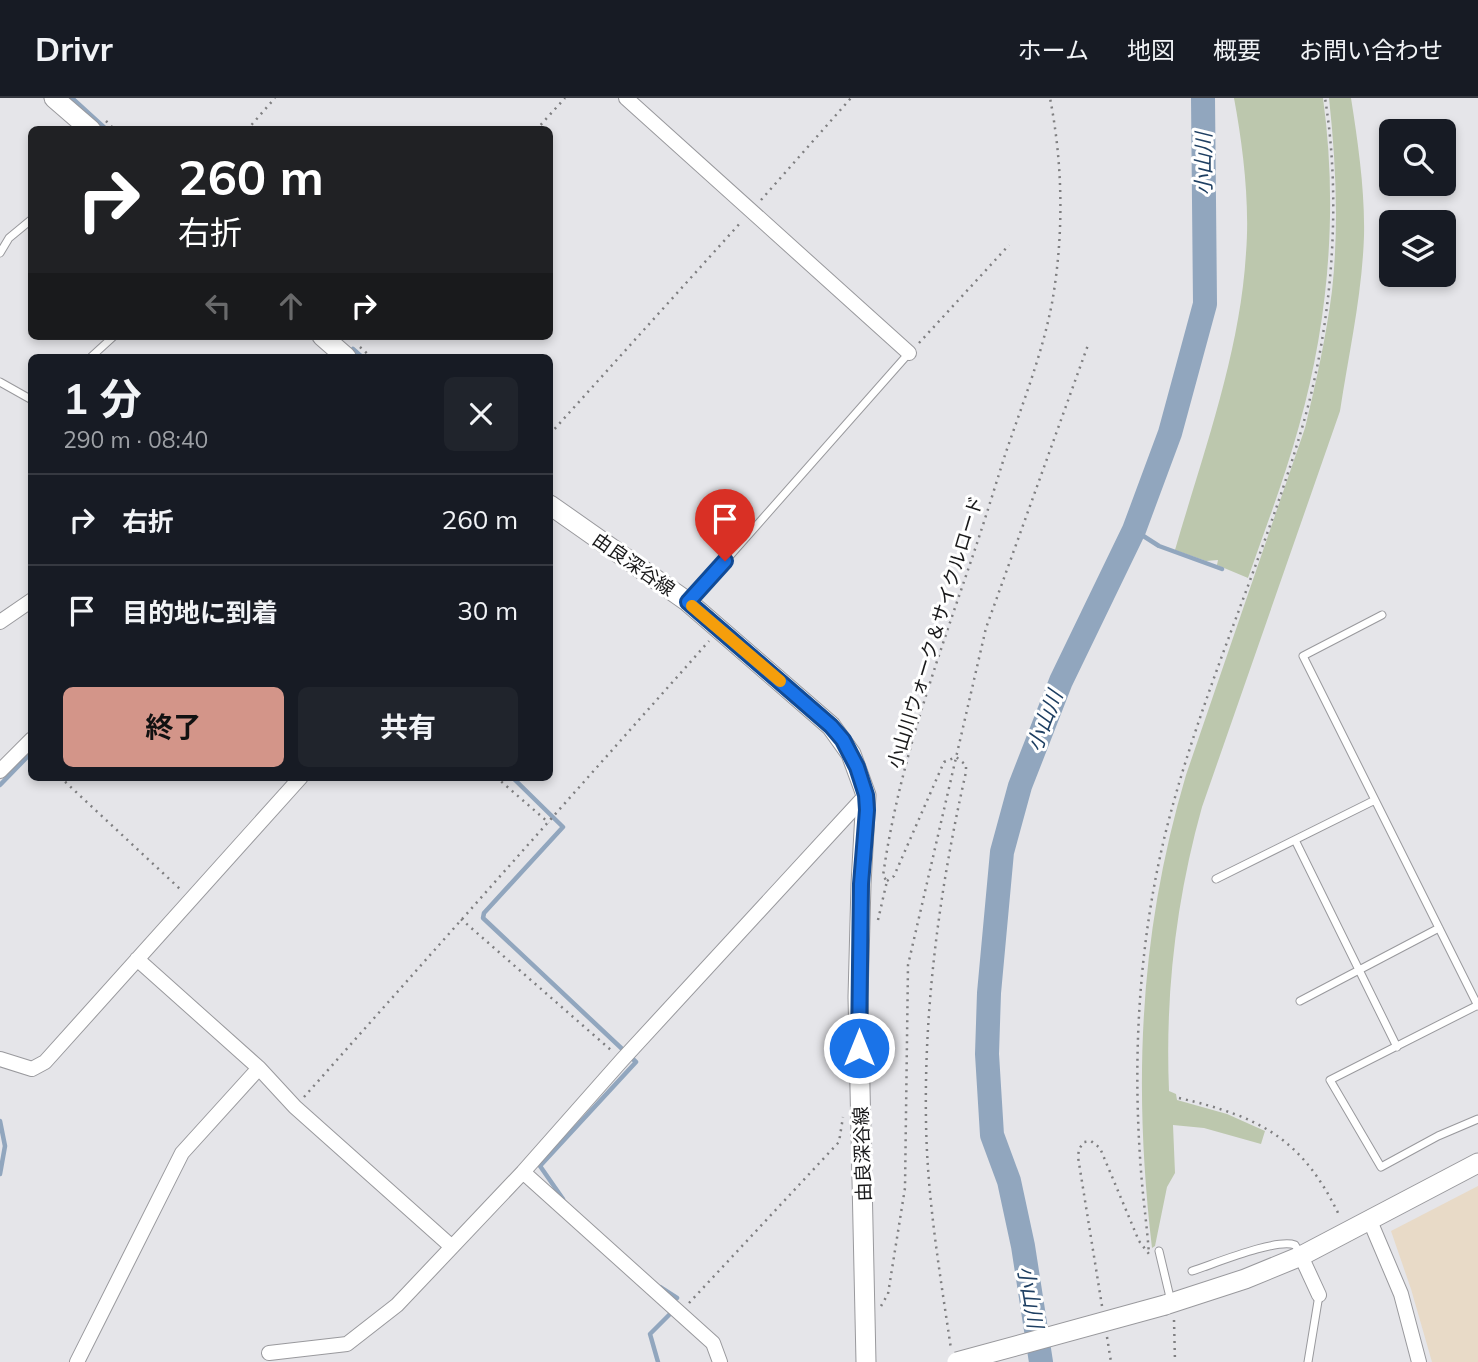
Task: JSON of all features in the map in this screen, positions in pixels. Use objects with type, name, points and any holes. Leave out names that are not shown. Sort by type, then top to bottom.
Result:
[{"type":"main road","points":[[54,98],[86,126]]},
{"type":"main road","points":[[325,340],[336,354]]},
{"type":"main road","name":"由良深谷線","points":[[553,507],[688,602],[831,726],[851,754],[866,795],[858,997],[866,1362]]},
{"type":"main road","points":[[954,1355],[1169,1307],[1301,1256],[1478,1163]]},
{"type":"street","points":[[626,98],[909,353]]},
{"type":"street","points":[[0,622],[28,603]]},
{"type":"street","points":[[0,771],[28,743]]},
{"type":"street","points":[[0,1059],[32,1069],[39,1067],[297,781]]},
{"type":"street","points":[[269,1353],[347,1344],[397,1305],[523,1172],[622,1060],[866,795]]},
{"type":"street","points":[[137,959],[259,1068],[295,1107],[452,1247]]},
{"type":"street","points":[[77,1362],[177,1161],[259,1068]]},
{"type":"street","points":[[523,1172],[713,1343],[720,1362]]},
{"type":"street","points":[[1370,1221],[1401,1294],[1419,1362]]},
{"type":"street","points":[[1301,1256],[1319,1295]]},
{"type":"lane","points":[[0,253],[9,238],[28,222]]},
{"type":"lane","points":[[94,354],[110,340]]},
{"type":"lane","points":[[688,602],[909,353]]},
{"type":"lane","points":[[0,382],[28,398]]},
{"type":"lane","points":[[1382,615],[1303,656],[1478,1006],[1330,1080],[1381,1167],[1438,1136],[1478,1119]]},
{"type":"lane","points":[[1216,880],[1375,800]]},
{"type":"lane","points":[[1295,840],[1397,1047]]},
{"type":"lane","points":[[1300,1001],[1439,928]]},
{"type":"lane","points":[[1192,1271],[1274,1245],[1295,1245],[1301,1256]]},
{"type":"lane","points":[[1158,1251],[1170,1293],[1169,1307]]},
{"type":"lane","points":[[1308,1362],[1319,1295]]},
{"type":"path","points":[[250,126],[275,98]]},
{"type":"path","points":[[540,126],[565,98]]},
{"type":"path","points":[[553,431],[851,98]]},
{"type":"path","name":"小山川ウォーク＆サイクルロード","points":[[956,757],[944,762],[894,876],[887,881],[883,876],[890,836],[922,704],[1026,397],[1052,303],[1059,245],[1061,191],[1057,135],[1050,98]]},
{"type":"path","points":[[1102,1307],[1078,1157],[1079,1149],[1084,1142],[1090,1141],[1100,1147],[1139,1241],[1149,1254],[1140,1170],[1139,1019],[1143,959],[1154,885],[1169,820],[1194,740],[1282,488],[1302,427],[1312,385],[1328,290],[1332,242],[1331,154],[1325,98]]},
{"type":"path","points":[[909,353],[1009,245]]},
{"type":"path","points":[[864,1308],[878,1308],[884,1304],[888,1294],[905,1188],[908,965],[986,628],[1088,345]]},
{"type":"path","points":[[295,1107],[719,630]]},
{"type":"path","points":[[954,1355],[935,1244],[926,1123],[926,1060],[937,923],[966,772],[966,765],[956,757]]},
{"type":"path","points":[[64,781],[191,900]]},
{"type":"path","points":[[501,781],[549,823]]},
{"type":"path","points":[[461,919],[622,1060]]},
{"type":"path","points":[[1180,1098],[1221,1107],[1268,1128],[1303,1157],[1314,1170],[1338,1211]]},
{"type":"path","points":[[681,1315],[831,1151]]},
{"type":"path","points":[[1169,1307],[1175,1324],[1175,1362]]},
{"type":"path","points":[[1106,1335],[1111,1362]]},
{"type":"shaded area","points":[[1478,1186],[1478,1362],[1432,1362],[1391,1231]]},
{"type":"green space","points":[[1234,98],[1323,98],[1330,180],[1328,263],[1318,345],[1288,464],[1248,578],[1217,565],[1218,560],[1206,561],[1175,550],[1219,403],[1242,291],[1247,234],[1246,195]]},
{"type":"green space","points":[[1329,98],[1351,98],[1364,219],[1361,280],[1340,411],[1202,807],[1185,877],[1171,983],[1169,1091],[1176,1094],[1177,1100],[1227,1114],[1265,1131],[1261,1144],[1204,1128],[1173,1125],[1175,1173],[1167,1187],[1155,1246],[1152,1248],[1146,1187],[1142,1068],[1144,1010],[1158,893],[1186,775],[1305,428],[1317,377],[1332,291],[1335,243],[1335,170]]},
{"type":"waterway","points":[[72,98],[103,126]]},
{"type":"waterway","name":"小山川","points":[[1041,1362],[1023,1246],[1009,1181],[992,1135],[987,1054],[989,993],[1002,852],[1020,786],[1061,681],[1134,530],[1170,433],[1205,304],[1203,98]]},
{"type":"waterway","points":[[353,349],[359,354]]},
{"type":"waterway","points":[[1134,530],[1159,546],[1222,569]]},
{"type":"waterway","points":[[0,785],[28,756]]},
{"type":"waterway","points":[[516,781],[563,827],[484,913],[483,918],[636,1062],[540,1166],[563,1199]]},
{"type":"waterway","points":[[0,1121],[5,1146],[0,1174]]},
{"type":"waterway","points":[[660,1287],[677,1298]]},
{"type":"waterway","points":[[658,1362],[650,1334],[670,1314]]},
{"type":"slow traffic","points":[[692,606],[780,681]]},
{"type":"route","points":[[725,561],[688,602],[831,726],[851,754],[866,795],[861,884],[859,1048]]}]
